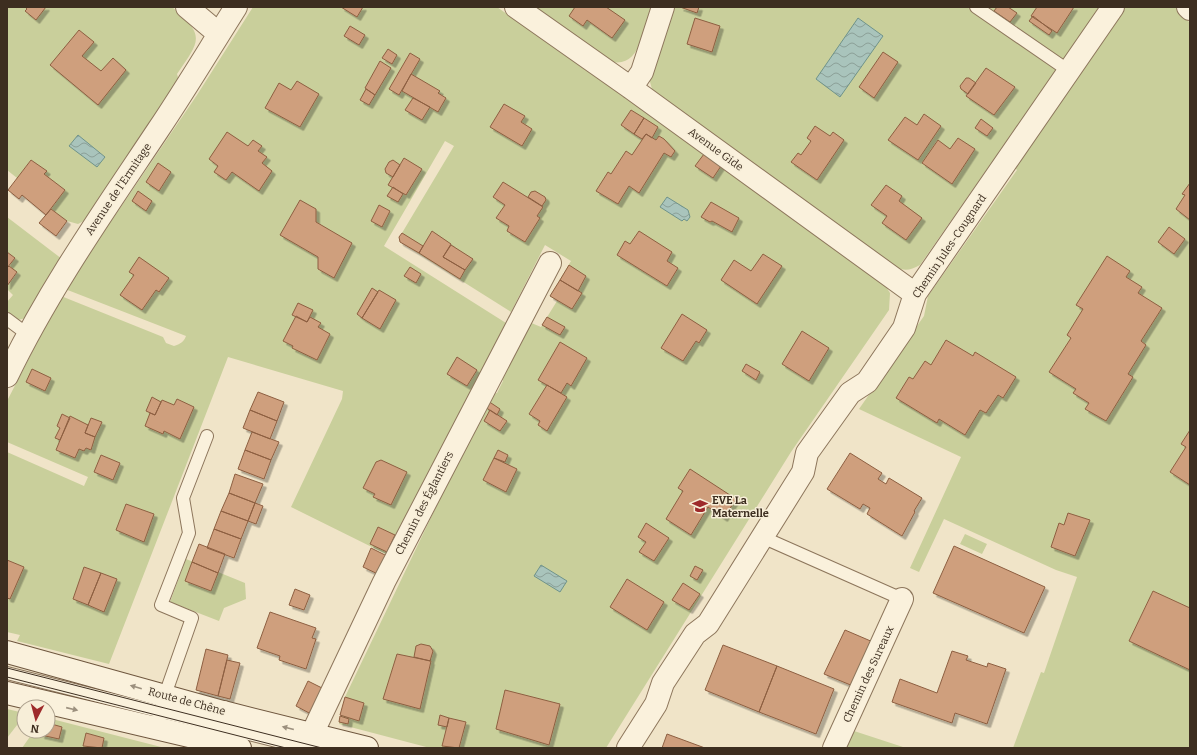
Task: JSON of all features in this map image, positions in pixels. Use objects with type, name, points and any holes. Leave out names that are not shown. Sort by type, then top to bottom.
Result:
[{"type":"street","points":[[187,7],[219,34]]},
{"type":"street","name":"Avenue de l'Ermitage","points":[[7,376],[27,334],[72,258],[170,112],[236,7]]},
{"type":"street","name":"Avenue Gide","points":[[516,7],[631,88],[915,294]]},
{"type":"street","points":[[631,88],[642,72],[663,7]]},
{"type":"street","name":"Chemin Jules-Cougnard","points":[[628,748],[656,704],[663,684],[695,634],[708,624],[803,472],[807,453],[850,393],[867,382],[904,328],[915,294],[1113,7]]},
{"type":"street","name":"Chemin des Églantiers","points":[[308,743],[384,582],[550,263]]},
{"type":"street","name":"Chemin des Sureaux","points":[[834,748],[902,599]]},
{"type":"street","name":"Route de Chêne","points":[[7,652],[161,712],[218,732],[308,743],[367,748]]},
{"type":"street","name":"Route de Chêne","points":[[7,693],[161,712],[218,732],[240,748]]},
{"type":"lane","points":[[976,7],[1069,71]]},
{"type":"lane","points":[[7,319],[27,334]]},
{"type":"lane","points":[[7,673],[161,712],[174,668],[192,618],[161,606],[189,533],[183,498],[207,436]]},
{"type":"lane","points":[[762,537],[902,599]]},
{"type":"green space","points":[[7,7],[172,7],[183,17],[195,32],[196,39],[191,53],[177,74],[179,81],[86,220],[78,224],[67,221],[51,209],[65,190],[44,174],[46,171],[31,160],[17,178],[7,170]]},
{"type":"green space","points":[[253,7],[497,7],[729,171],[885,285],[890,293],[889,310],[791,452],[606,748],[430,748],[339,724],[345,697],[447,484],[492,394],[497,393],[503,381],[501,376],[529,322],[541,327],[557,301],[550,296],[571,261],[545,245],[511,312],[400,242],[402,233],[454,146],[445,141],[384,246],[506,323],[390,556],[291,507],[342,399],[343,391],[228,357],[109,664],[17,641],[20,635],[7,632],[7,452],[84,486],[88,477],[7,442],[7,401],[61,296],[163,337],[166,343],[174,346],[180,344],[184,340],[186,336],[65,289],[197,95]]},
{"type":"green space","points":[[533,7],[651,7],[639,46],[628,60],[619,62],[609,61]]},
{"type":"green space","points":[[671,7],[967,7],[1057,69],[920,265],[911,269],[903,270],[896,268],[653,93],[649,78]]},
{"type":"green space","points":[[984,7],[1100,7],[1062,61]]},
{"type":"green space","points":[[1124,7],[1175,7],[1190,23],[1190,608],[1153,591],[1129,641],[1190,670],[1190,748],[1013,748],[1041,672],[1044,673],[1077,577],[1056,570],[944,519],[919,572],[910,568],[961,457],[859,409],[924,316],[928,296],[1017,170],[1013,166]]},
{"type":"green space","points":[[7,217],[62,259],[26,318],[18,320],[7,311],[7,302],[13,295],[7,289],[7,286],[17,273],[9,266],[15,258],[7,252]]},
{"type":"green space","points":[[965,534],[987,544],[982,554],[960,544]]},
{"type":"green space","points":[[186,559],[245,583],[246,599],[224,608],[219,621],[170,602]]},
{"type":"green space","points":[[7,709],[16,711],[16,726],[7,738]]},
{"type":"green space","points":[[56,720],[165,748],[22,748],[28,739],[56,739]]},
{"type":"green space","points":[[851,730],[906,748],[843,748]]},
{"type":"water","points":[[858,18],[883,36],[840,97],[816,79]]},
{"type":"water","points":[[78,135],[105,157],[97,167],[69,146]]},
{"type":"water","points":[[667,197],[688,210],[690,217],[687,221],[684,219],[682,221],[660,207]]},
{"type":"water","points":[[541,565],[567,581],[560,592],[534,576]]},
{"type":"building","points":[[25,7],[46,7],[36,20],[25,11],[27,9]]},
{"type":"building","points":[[341,7],[363,7],[357,17]]},
{"type":"building","points":[[575,7],[606,7],[625,20],[612,38],[587,20],[583,26],[569,16]]},
{"type":"building","points":[[680,7],[699,7],[697,13]]},
{"type":"building","points":[[997,7],[1008,7],[1017,13],[1010,22],[994,11]]},
{"type":"building","points":[[1037,7],[1074,7],[1057,33],[1031,16]]},
{"type":"building","points":[[1033,16],[1052,31],[1049,35],[1029,21]]},
{"type":"building","points":[[695,18],[720,26],[712,52],[687,44]]},
{"type":"building","points":[[350,26],[365,35],[359,45],[344,36]]},
{"type":"building","points":[[79,30],[94,42],[82,56],[101,71],[113,58],[126,70],[98,105],[50,65]]},
{"type":"building","points":[[388,49],[397,55],[392,64],[382,58]]},
{"type":"building","points":[[883,52],[898,62],[874,98],[859,87]]},
{"type":"building","points":[[410,53],[420,59],[399,95],[389,89]]},
{"type":"building","points":[[380,61],[391,68],[375,95],[365,88]]},
{"type":"building","points":[[986,68],[1015,87],[994,115],[966,96]]},
{"type":"building","points":[[411,74],[440,91],[438,93],[446,98],[438,112],[402,91]]},
{"type":"building","points":[[966,78],[969,78],[976,83],[968,94],[961,89],[960,86]]},
{"type":"building","points":[[297,81],[319,94],[300,127],[265,108],[279,83],[291,90]]},
{"type":"building","points":[[366,89],[375,95],[369,105],[360,100]]},
{"type":"building","points":[[413,98],[430,107],[422,120],[405,110]]},
{"type":"building","points":[[504,104],[525,116],[521,122],[532,129],[522,146],[490,127]]},
{"type":"building","points":[[631,110],[644,118],[634,134],[621,125]]},
{"type":"building","points":[[924,114],[941,126],[918,160],[888,140],[905,117],[917,125]]},
{"type":"building","points":[[644,118],[658,127],[652,138],[646,134],[642,139],[634,134]]},
{"type":"building","points":[[981,119],[993,128],[987,136],[975,128]]},
{"type":"building","points":[[815,126],[830,136],[833,132],[844,140],[817,180],[791,162],[798,153],[801,155],[811,141],[807,138]]},
{"type":"building","points":[[227,132],[248,146],[253,140],[262,146],[258,151],[267,157],[262,163],[272,171],[259,191],[232,172],[226,180],[214,172],[218,166],[209,159]]},
{"type":"building","points":[[646,134],[656,140],[659,136],[664,139],[675,151],[671,157],[664,153],[639,193],[629,186],[618,204],[596,191],[608,172],[611,174],[626,151],[632,155]]},
{"type":"building","points":[[958,138],[975,149],[952,184],[922,163],[938,140],[950,149]]},
{"type":"building","points":[[704,154],[721,166],[713,178],[695,166]]},
{"type":"building","points":[[404,158],[422,169],[406,195],[388,185]]},
{"type":"building","points":[[31,160],[47,171],[44,174],[65,190],[46,215],[22,195],[19,199],[8,190]]},
{"type":"building","points":[[393,160],[400,165],[393,177],[386,173],[385,169],[389,162]]},
{"type":"building","points":[[158,163],[171,172],[159,191],[146,182]]},
{"type":"building","points":[[503,182],[543,207],[537,216],[540,218],[525,242],[507,231],[509,226],[496,218],[505,205],[493,197]]},
{"type":"building","points":[[1190,183],[1190,220],[1176,209],[1185,195],[1182,194]]},
{"type":"building","points":[[886,185],[902,196],[899,201],[922,218],[906,240],[882,223],[887,216],[871,205]]},
{"type":"building","points":[[393,187],[403,194],[398,202],[387,196]]},
{"type":"building","points":[[138,191],[152,201],[146,211],[132,201]]},
{"type":"building","points":[[535,191],[545,197],[546,200],[542,206],[528,197],[531,192]]},
{"type":"building","points":[[300,200],[316,209],[316,222],[352,243],[334,278],[318,269],[318,257],[280,235]]},
{"type":"building","points":[[711,202],[739,218],[732,232],[701,217]]},
{"type":"building","points":[[379,205],[390,211],[382,227],[371,221]]},
{"type":"building","points":[[51,209],[67,221],[56,236],[39,223]]},
{"type":"building","points":[[1169,227],[1185,239],[1174,254],[1158,242]]},
{"type":"building","points":[[432,231],[451,244],[443,257],[465,270],[460,279],[419,253]]},
{"type":"building","points":[[639,231],[672,252],[667,261],[678,268],[667,286],[617,255],[625,241],[630,244]]},
{"type":"building","points":[[402,233],[423,246],[419,253],[400,242],[399,237]]},
{"type":"building","points":[[451,245],[473,259],[465,270],[443,257]]},
{"type":"building","points":[[7,252],[15,258],[7,268]]},
{"type":"building","points":[[763,254],[782,266],[757,304],[721,280],[734,260],[751,271]]},
{"type":"building","points":[[1107,256],[1130,271],[1126,277],[1142,287],[1138,293],[1162,308],[1141,341],[1146,345],[1128,374],[1133,377],[1106,421],[1085,409],[1089,403],[1073,393],[1076,389],[1049,372],[1071,338],[1067,335],[1083,309],[1076,305]]},
{"type":"building","points":[[139,257],[169,278],[159,292],[156,290],[142,310],[120,295],[134,275],[129,272]]},
{"type":"building","points":[[569,265],[586,276],[578,291],[560,280]]},
{"type":"building","points":[[9,266],[17,272],[7,286],[7,268]]},
{"type":"building","points":[[410,267],[421,274],[416,283],[404,276]]},
{"type":"building","points":[[560,280],[582,293],[572,309],[550,296]]},
{"type":"building","points":[[372,288],[378,292],[362,318],[357,314]]},
{"type":"building","points":[[379,290],[396,300],[380,329],[362,318]]},
{"type":"building","points":[[298,303],[313,310],[307,322],[292,315]]},
{"type":"building","points":[[682,314],[707,330],[699,343],[696,341],[683,361],[661,348]]},
{"type":"building","points":[[296,316],[307,322],[310,317],[321,323],[318,327],[330,334],[317,360],[292,348],[293,346],[283,341]]},
{"type":"building","points":[[547,317],[565,327],[560,335],[542,325]]},
{"type":"building","points":[[802,331],[829,348],[809,381],[782,364]]},
{"type":"building","points":[[946,340],[973,356],[975,352],[1016,377],[1003,398],[998,395],[986,413],[980,410],[965,435],[939,419],[937,423],[896,398],[909,377],[913,379],[925,361],[931,365]]},
{"type":"building","points":[[560,342],[587,358],[571,386],[567,383],[561,393],[538,380]]},
{"type":"building","points":[[457,357],[477,370],[467,386],[447,374]]},
{"type":"building","points":[[746,364],[760,372],[756,380],[742,371]]},
{"type":"building","points":[[32,369],[51,378],[45,391],[26,382]]},
{"type":"building","points":[[547,385],[567,397],[547,431],[538,425],[540,421],[529,414]]},
{"type":"building","points":[[258,392],[284,402],[277,421],[250,410]]},
{"type":"building","points":[[152,397],[161,402],[155,415],[146,411]]},
{"type":"building","points":[[177,399],[194,407],[180,439],[164,431],[163,434],[145,426],[150,413],[155,415],[162,400],[174,405]]},
{"type":"building","points":[[488,401],[500,409],[497,415],[485,407]]},
{"type":"building","points":[[250,410],[277,421],[270,439],[243,428]]},
{"type":"building","points":[[490,410],[507,421],[500,431],[484,421]]},
{"type":"building","points":[[62,414],[70,418],[60,440],[55,438],[60,428],[57,426]]},
{"type":"building","points":[[70,416],[88,425],[85,433],[95,437],[91,450],[86,448],[84,451],[79,449],[75,458],[56,450]]},
{"type":"building","points":[[91,418],[102,422],[95,437],[85,433]]},
{"type":"building","points":[[1190,430],[1190,485],[1170,472],[1186,447],[1181,444]]},
{"type":"building","points":[[252,432],[279,442],[271,460],[245,450]]},
{"type":"building","points":[[245,450],[271,460],[264,479],[238,469]]},
{"type":"building","points":[[498,450],[508,455],[505,462],[494,458]]},
{"type":"building","points":[[850,453],[882,473],[878,479],[886,484],[889,478],[922,498],[902,536],[867,514],[870,508],[863,504],[860,509],[827,489]]},
{"type":"building","points":[[101,455],[120,463],[113,480],[94,472]]},
{"type":"building","points":[[494,458],[517,469],[506,492],[483,480]]},
{"type":"building","points":[[381,460],[407,472],[391,505],[373,497],[375,494],[363,488],[376,462]]},
{"type":"building","points":[[690,469],[736,499],[724,518],[708,507],[691,535],[666,519],[683,491],[678,488]]},
{"type":"building","points":[[235,474],[263,484],[255,503],[229,493]]},
{"type":"building","points":[[229,493],[255,503],[248,521],[221,511]]},
{"type":"building","points":[[255,503],[263,506],[256,524],[248,521]]},
{"type":"building","points":[[126,504],[154,514],[144,542],[116,530]]},
{"type":"building","points":[[221,511],[248,521],[241,539],[214,529]]},
{"type":"building","points":[[1068,513],[1090,520],[1075,556],[1051,547],[1059,523],[1064,525]]},
{"type":"building","points":[[646,523],[669,538],[654,561],[639,552],[646,542],[638,537]]},
{"type":"building","points":[[378,527],[395,535],[387,552],[370,544]]},
{"type":"building","points":[[214,529],[241,539],[234,558],[207,548]]},
{"type":"building","points":[[199,544],[225,554],[218,573],[192,562]]},
{"type":"building","points":[[954,546],[1045,587],[1024,633],[933,593]]},
{"type":"building","points":[[371,548],[389,557],[380,575],[363,567]]},
{"type":"building","points":[[7,560],[24,567],[10,599],[7,598]]},
{"type":"building","points":[[192,562],[218,573],[211,591],[185,581]]},
{"type":"building","points":[[695,566],[703,570],[697,580],[690,576]]},
{"type":"building","points":[[84,567],[101,573],[88,605],[73,599]]},
{"type":"building","points":[[101,573],[117,579],[104,612],[88,605]]},
{"type":"building","points":[[627,579],[664,602],[647,630],[610,607]]},
{"type":"building","points":[[683,583],[700,594],[689,610],[672,600]]},
{"type":"building","points":[[295,589],[310,595],[304,610],[289,605]]},
{"type":"building","points":[[1153,591],[1190,608],[1190,670],[1129,641]]},
{"type":"building","points":[[270,612],[316,628],[312,638],[316,639],[306,669],[279,660],[280,656],[257,648]]},
{"type":"building","points":[[845,630],[873,642],[853,686],[824,674]]},
{"type":"building","points":[[421,644],[430,646],[433,651],[430,661],[414,657],[416,646]]},
{"type":"building","points":[[723,645],[777,666],[759,712],[705,690]]},
{"type":"building","points":[[206,649],[228,655],[218,696],[196,690]]},
{"type":"building","points":[[952,651],[968,656],[966,660],[987,667],[988,663],[1006,669],[987,724],[955,713],[952,723],[892,702],[900,679],[937,693]]},
{"type":"building","points":[[397,654],[431,661],[420,709],[383,699]]},
{"type":"building","points":[[227,660],[240,663],[230,699],[218,696]]},
{"type":"building","points":[[777,666],[834,689],[816,734],[759,712]]},
{"type":"building","points":[[308,681],[324,689],[311,714],[296,706]]},
{"type":"building","points":[[505,690],[560,704],[549,745],[496,729]]},
{"type":"building","points":[[345,697],[364,703],[359,721],[340,715]]},
{"type":"building","points":[[440,715],[449,718],[447,727],[438,725]]},
{"type":"building","points":[[340,716],[349,719],[348,724],[339,722]]},
{"type":"building","points":[[449,718],[466,722],[459,748],[442,746]]},
{"type":"building","points":[[56,725],[62,727],[59,739],[56,738]]},
{"type":"building","points":[[86,733],[104,738],[102,748],[83,746]]},
{"type":"building","points":[[667,734],[705,748],[662,748]]},
{"type":"tram line","points":[[7,668],[322,748]]},
{"type":"tram line","points":[[7,677],[286,748]]},
{"type":"place","name":"EVE La Maternelle","points":[[700,506]]}]
